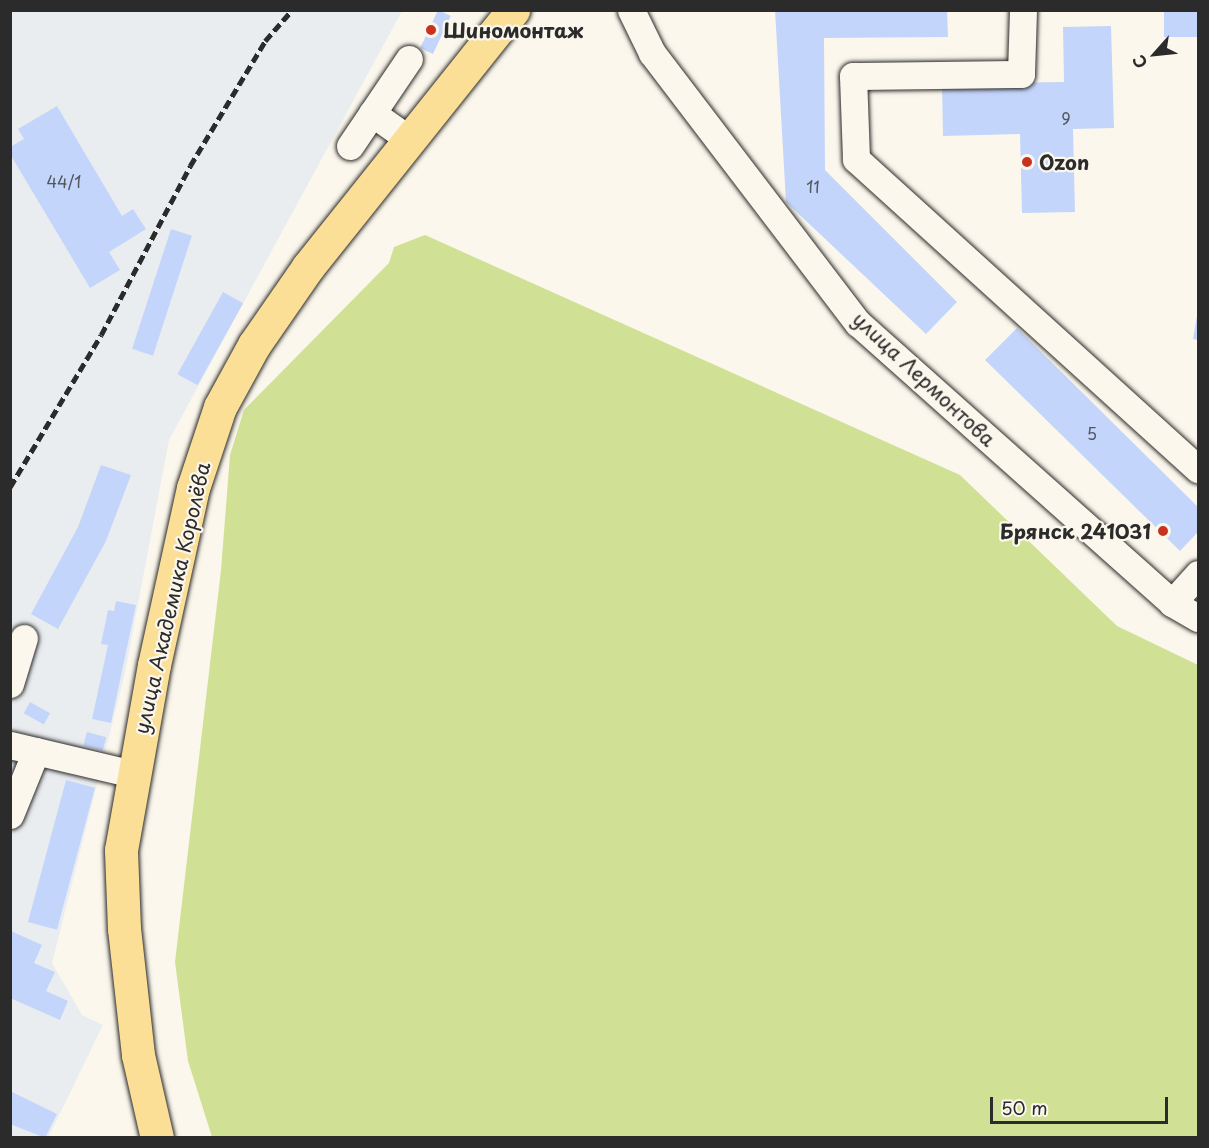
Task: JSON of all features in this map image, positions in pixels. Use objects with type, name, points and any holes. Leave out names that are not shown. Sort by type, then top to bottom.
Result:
[{"type":"main road","name":"улица Академика Королёва","points":[[157,1137],[138,1055],[124,929],[121,850],[133,774],[193,488],[220,407],[254,345],[308,267],[513,10]]},
{"type":"street","name":"улица Лермонтова","points":[[631,10],[652,53],[858,323],[1172,603],[1198,618]]},
{"type":"street","points":[[1023,10],[1021,74],[853,76],[856,159],[1198,469]]},
{"type":"street","points":[[350,146],[409,59]]},
{"type":"street","points":[[372,113],[410,140]]},
{"type":"street","points":[[1172,603],[1198,574]]},
{"type":"street","points":[[10,684],[24,638]]},
{"type":"street","points":[[10,815],[23,748],[133,774]]},
{"type":"shaded area","points":[[10,11],[402,11],[169,440],[125,673],[52,963],[82,1015],[103,1025],[48,1138],[10,1137]]},
{"type":"green space","points":[[425,235],[960,475],[1117,626],[1198,665],[1198,1137],[212,1137],[188,1061],[175,962],[221,570],[230,455],[244,410],[389,263],[394,247]]},
{"type":"building","name":"Шиномонтаж","points":[[438,10],[451,16],[433,54],[420,48]]},
{"type":"building","points":[[775,10],[947,10],[948,37],[824,38],[825,170],[957,302],[926,334],[786,202]]},
{"type":"building","points":[[1164,10],[1198,10],[1198,37],[1164,37]]},
{"type":"building","points":[[1111,26],[1114,128],[1073,129],[1075,212],[1022,213],[1020,134],[943,136],[942,84],[1064,82],[1063,27]]},
{"type":"building","points":[[57,106],[122,216],[133,209],[146,229],[109,252],[120,270],[90,288],[10,154],[10,147],[24,139],[18,129]]},
{"type":"building","points":[[171,229],[192,236],[153,356],[132,349]]},
{"type":"building","points":[[223,292],[243,303],[198,385],[177,374]]},
{"type":"building","points":[[1198,316],[1198,340],[1193,339]]},
{"type":"building","points":[[1017,328],[1198,507],[1198,532],[1180,551],[985,360]]},
{"type":"building","points":[[101,465],[131,475],[106,541],[58,629],[31,614],[78,527]]},
{"type":"building","points":[[116,601],[136,605],[111,723],[92,719],[108,645],[101,644],[108,610],[114,611]]},
{"type":"building","points":[[30,702],[50,713],[44,725],[24,713]]},
{"type":"building","points":[[87,732],[106,737],[103,751],[83,746]]},
{"type":"building","points":[[66,780],[95,788],[57,930],[28,922]]},
{"type":"building","points":[[11,931],[42,945],[34,963],[55,972],[46,991],[68,1001],[60,1020],[10,998]]},
{"type":"building","points":[[10,1091],[57,1114],[45,1138],[10,1124]]},
{"type":"railway","points":[[10,487],[101,335],[190,166],[265,41],[292,10]]},
{"type":"place","name":"Шиномонтаж","points":[[431,30]]},
{"type":"place","name":"Ozon","points":[[1027,162]]},
{"type":"place","name":"Брянск 241031","points":[[1163,531]]}]
